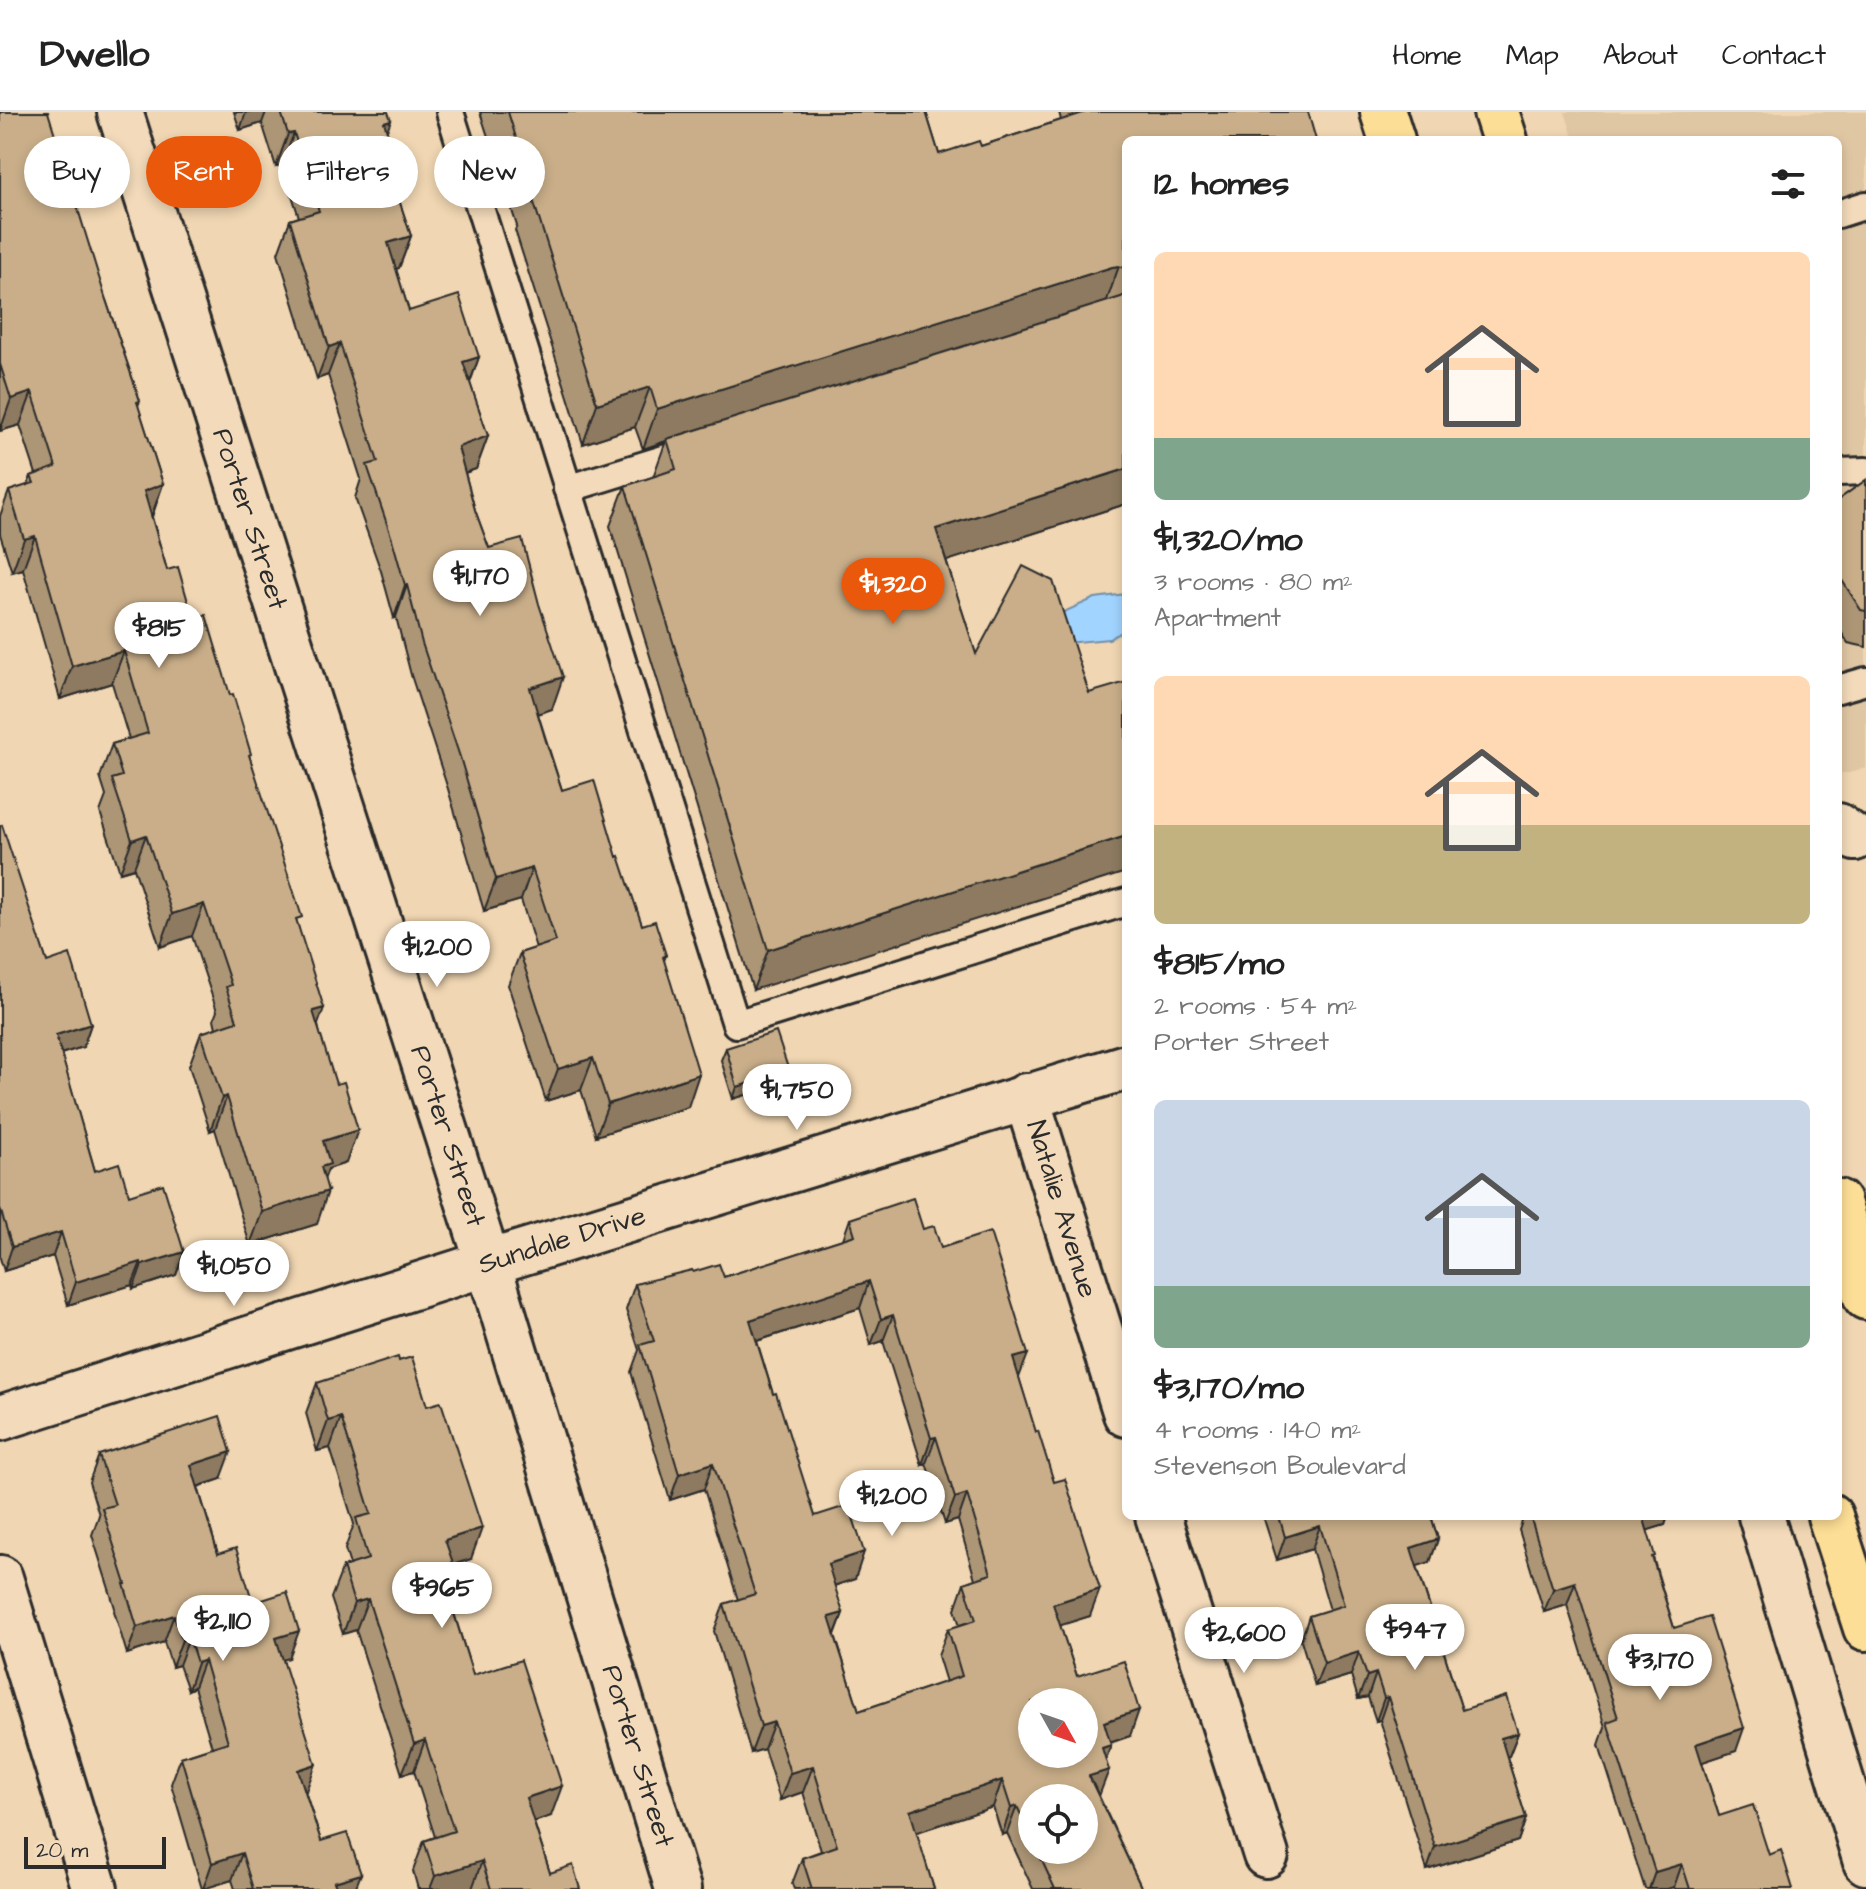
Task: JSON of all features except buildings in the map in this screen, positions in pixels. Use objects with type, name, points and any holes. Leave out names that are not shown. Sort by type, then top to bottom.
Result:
[{"type":"main road","points":[[1383,112],[1391,136]]},
{"type":"main road","points":[[1496,112],[1504,136]]},
{"type":"main road","points":[[1842,1216],[1866,1297]]},
{"type":"main road","points":[[1831,1520],[1866,1628]]},
{"type":"street","name":"Porter Street","points":[[120,112],[488,1263],[678,1889]]},
{"type":"street","name":"Sundale Drive","points":[[0,1418],[488,1263],[1122,1068]]},
{"type":"street","name":"Natalie Avenue","points":[[1026,1096],[1122,1401]]},
{"type":"street","points":[[1159,1520],[1266,1855]]},
{"type":"street","points":[[1762,1520],[1866,1862]]},
{"type":"street","points":[[0,1578],[95,1889]]},
{"type":"lane","points":[[450,112],[736,1024],[1122,903]]},
{"type":"lane","points":[[1842,213],[1866,205]]},
{"type":"lane","points":[[567,489],[716,443]]},
{"type":"lane","points":[[1842,472],[1866,471]]},
{"type":"lane","points":[[1842,688],[1866,681]]},
{"type":"shaded area","points":[[1565,112],[1866,112],[1866,768],[1842,773],[1842,136],[1573,136]]},
{"type":"water","points":[[1122,595],[1122,631],[1109,639],[1066,643],[1057,615],[1095,598]]}]
